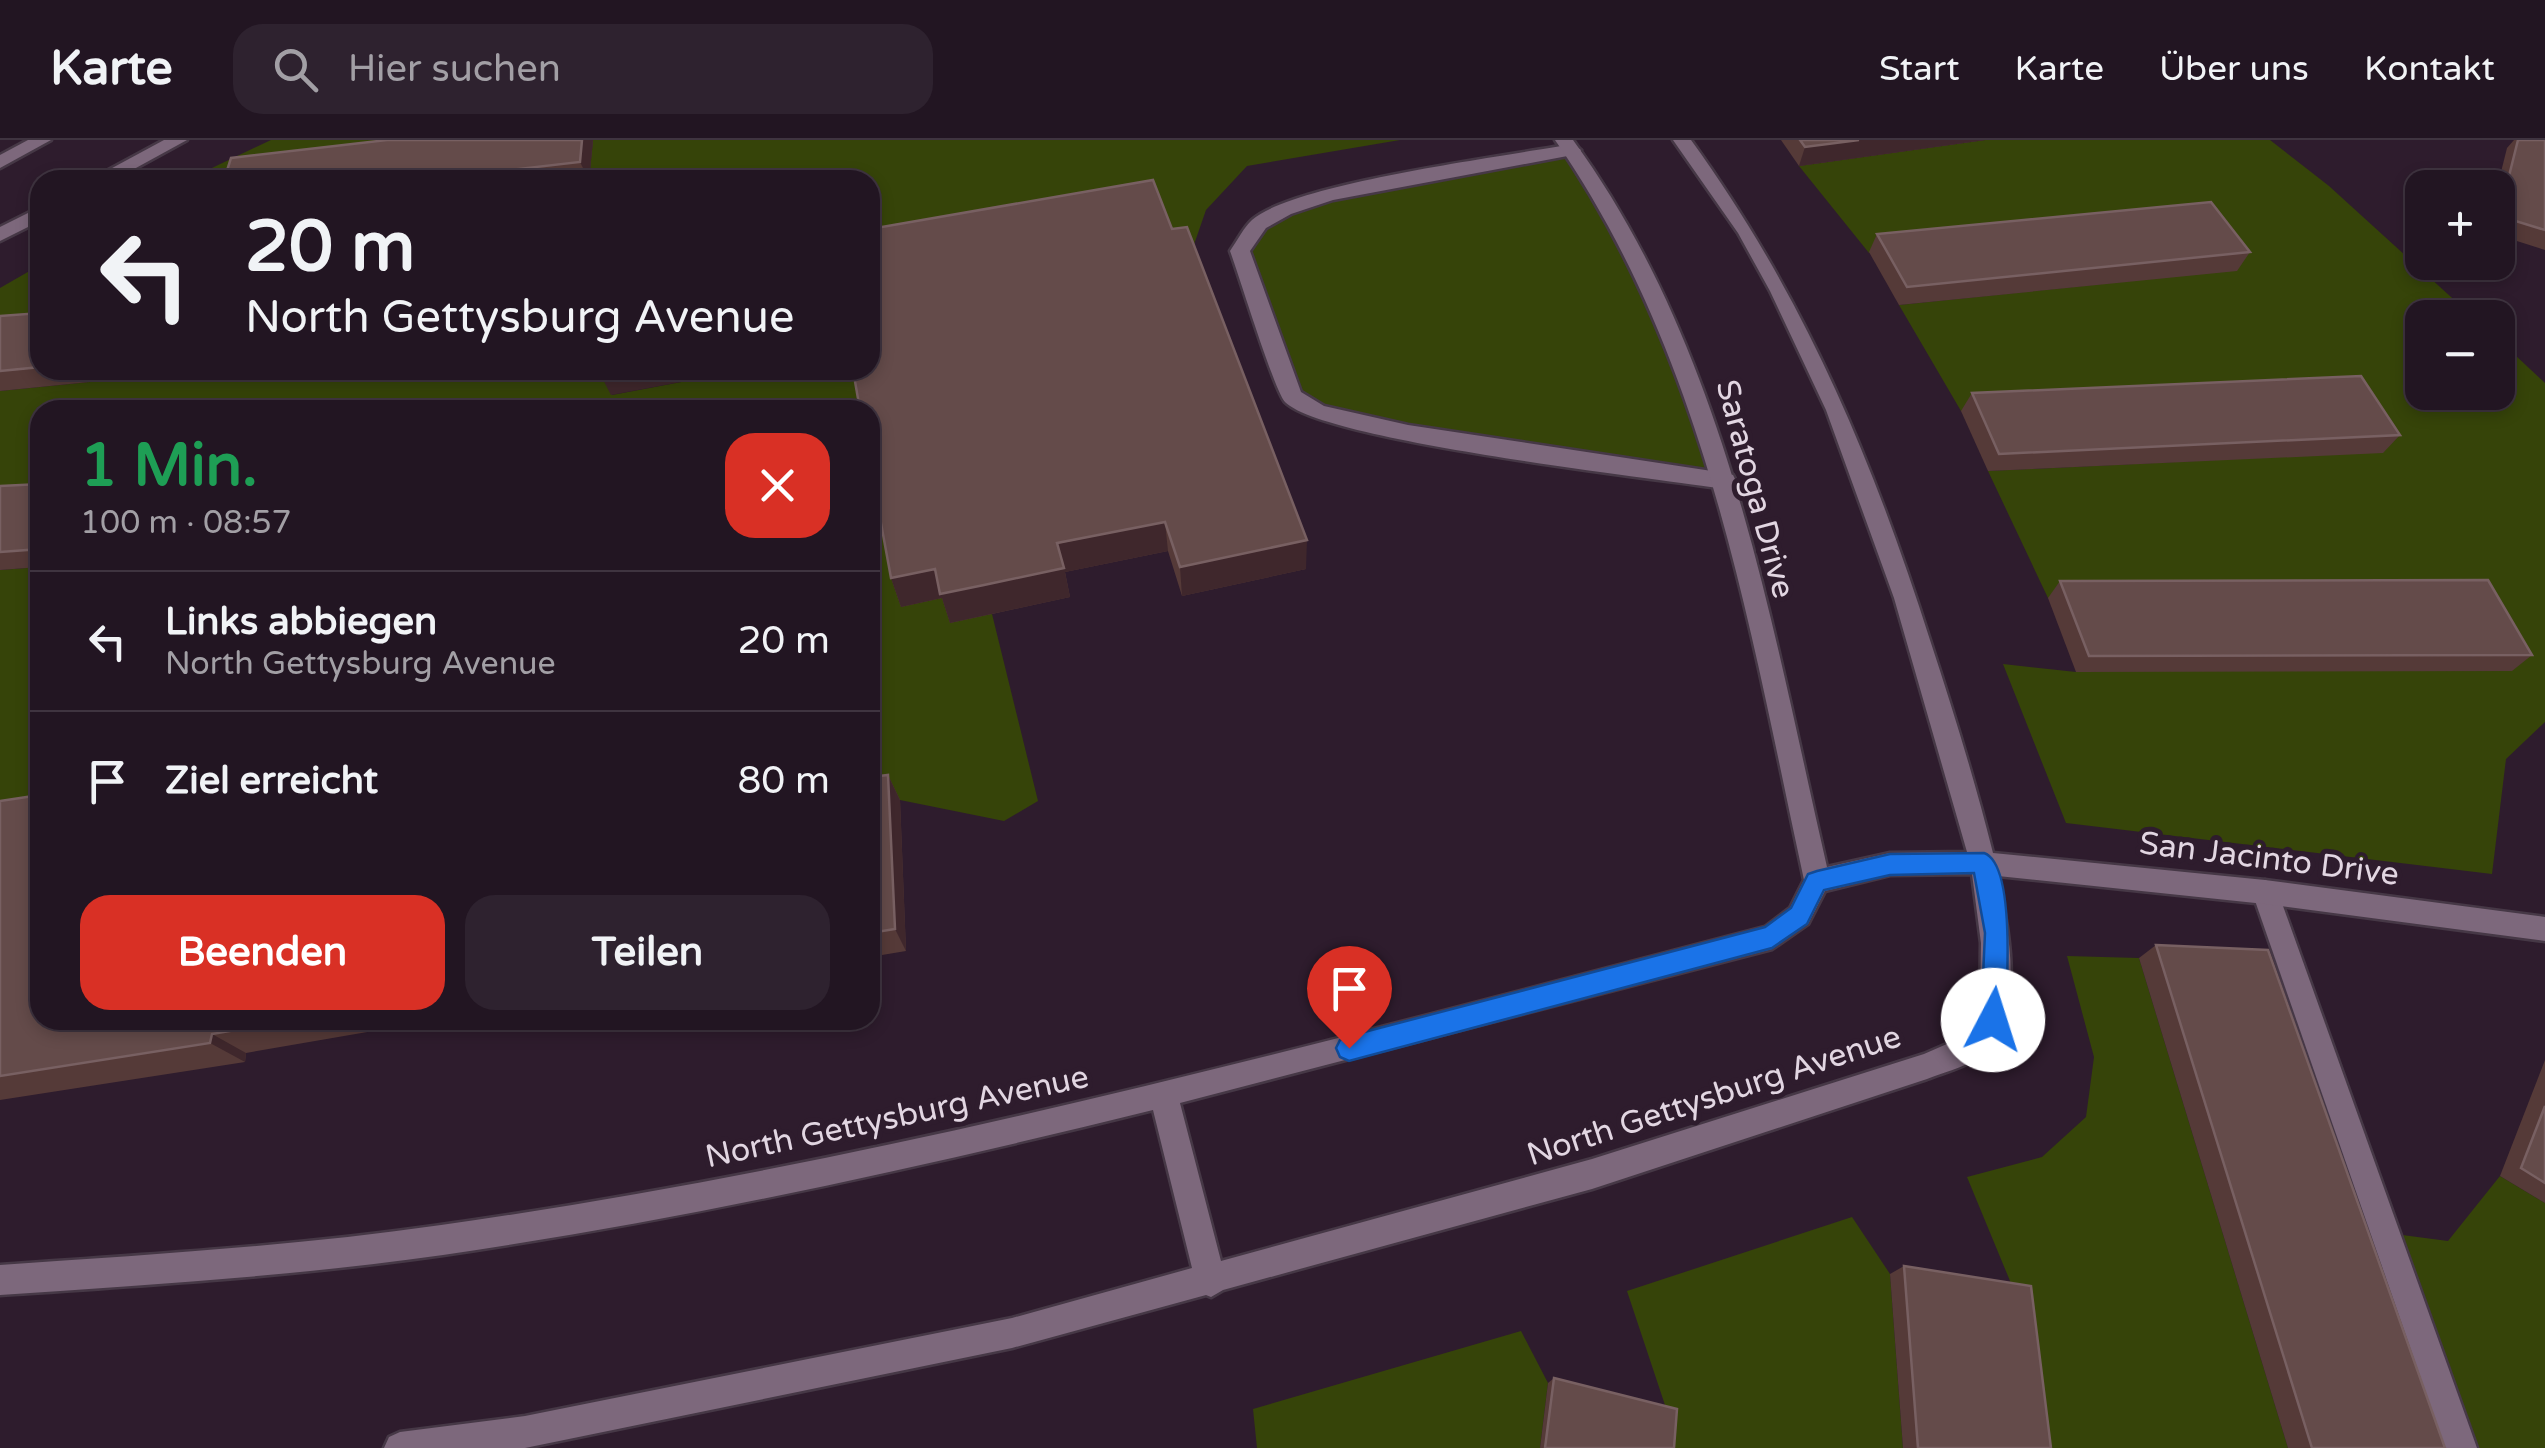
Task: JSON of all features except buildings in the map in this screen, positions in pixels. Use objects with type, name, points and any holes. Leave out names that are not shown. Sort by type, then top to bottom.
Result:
[{"type":"street","points":[[0,162],[42,140]]},
{"type":"street","points":[[119,170],[178,140]]},
{"type":"street","points":[[1682,140],[1748,234],[1820,374],[1897,564],[1984,863],[1890,864],[1817,881]]},
{"type":"street","points":[[1568,145],[1330,195],[1284,210],[1259,224],[1240,252],[1292,396],[1318,412],[1408,433],[1725,481]]},
{"type":"street","name":"Saratoga Drive","points":[[1568,145],[1635,254],[1687,366],[1725,481],[1817,881]]},
{"type":"street","points":[[0,235],[30,218]]},
{"type":"street","name":"San Jacinto Drive","points":[[1984,863],[2265,892],[2545,930]]},
{"type":"street","name":"North Gettysburg Avenue","points":[[400,1448],[525,1432],[973,1341],[1211,1282],[1592,1174],[1927,1066],[1966,1048],[1993,1020],[1997,933],[1984,863]]},
{"type":"street","name":"North Gettysburg Avenue","points":[[0,1280],[234,1265],[504,1231],[930,1151],[1164,1096],[1772,937],[1799,916],[1817,881]]},
{"type":"street","points":[[2265,892],[2461,1448]]},
{"type":"street","points":[[1164,1096],[1211,1282]]},
{"type":"green space","points":[[271,140],[560,140],[297,170],[208,170]]},
{"type":"green space","points":[[593,140],[1400,140],[1247,166],[1206,210],[1189,259],[880,263],[880,170],[590,170]]},
{"type":"green space","points":[[1985,140],[2270,140],[2329,186],[2405,255],[2405,280],[2432,280],[2454,300],[2405,300],[2405,410],[2515,410],[2515,355],[2545,383],[2545,722],[2506,759],[2492,874],[2066,823],[2003,664],[2076,672],[2469,597],[2048,598],[1988,471],[2383,452],[1961,411],[1899,305],[2236,270],[2198,220],[1869,253],[1799,166]]},
{"type":"green space","points":[[1572,150],[1635,254],[1725,481],[1408,433],[1292,396],[1240,251],[1284,210]]},
{"type":"green space","points":[[30,271],[30,333],[0,336],[0,288]]},
{"type":"green space","points":[[109,380],[611,380],[612,395],[692,380],[860,380],[863,400],[30,400],[30,503],[0,505],[0,391]]},
{"type":"green space","points":[[880,459],[944,598],[992,614],[1038,801],[1004,821],[900,800],[880,803]]},
{"type":"green space","points":[[30,568],[30,826],[0,831],[0,570]]},
{"type":"green space","points":[[2067,956],[2139,958],[2288,1448],[2034,1448],[2015,1293],[1967,1177],[2042,1157],[2086,1117],[2094,1057]]},
{"type":"green space","points":[[2500,1176],[2545,1203],[2545,1448],[2418,1448],[2341,1227],[2448,1241]]},
{"type":"green space","points":[[1852,1217],[1890,1274],[1903,1448],[1665,1448],[1668,1414],[1627,1291]]},
{"type":"green space","points":[[1521,1331],[1548,1383],[1540,1448],[1257,1448],[1253,1409]]},
{"type":"route","points":[[1349,1048],[1772,937],[1799,916],[1817,881],[1890,864],[1984,863],[1997,933],[1993,1020]]}]
